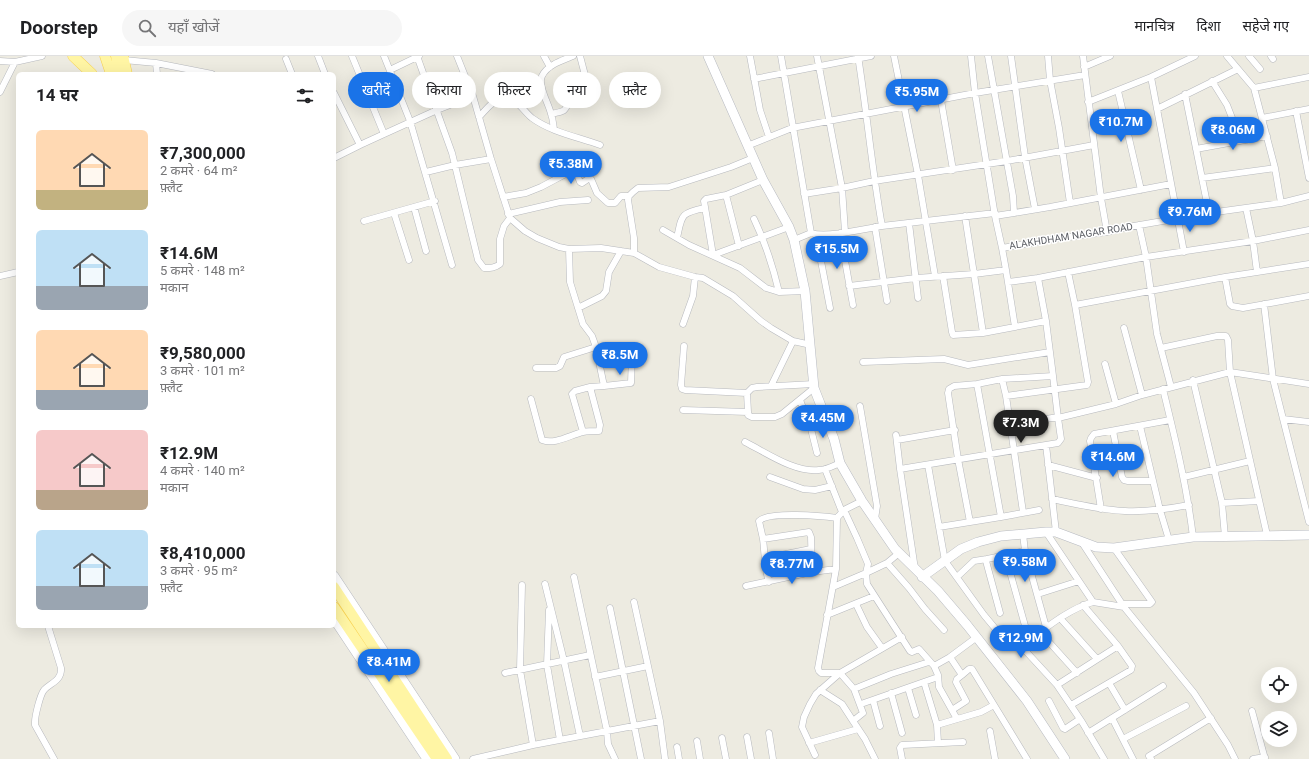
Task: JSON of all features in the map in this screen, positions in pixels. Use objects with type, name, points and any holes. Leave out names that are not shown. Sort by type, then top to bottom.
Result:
[{"type":"main road","points":[[73,56],[89,72]]},
{"type":"main road","points":[[105,56],[110,72]]},
{"type":"main road","points":[[120,72],[121,57]]},
{"type":"main road","points":[[121,57],[126,72]]},
{"type":"main road","points":[[336,590],[448,759]]},
{"type":"main road","points":[[336,610],[437,759]]},
{"type":"street","points":[[0,61],[15,62],[42,56]]},
{"type":"street","points":[[318,56],[324,72]]},
{"type":"street","points":[[352,56],[384,134]]},
{"type":"street","points":[[384,56],[410,121],[435,201],[452,265]]},
{"type":"street","points":[[390,70],[418,56],[455,165],[478,260],[484,268],[496,267],[500,264],[500,239],[509,216],[560,202],[588,200]]},
{"type":"street","points":[[457,56],[463,72]]},
{"type":"street","points":[[544,56],[550,67]]},
{"type":"street","points":[[554,130],[541,80],[544,72],[550,67],[573,56]]},
{"type":"street","points":[[551,114],[562,112],[567,108],[570,100],[576,97],[575,88],[581,86],[585,82],[586,79],[580,56]]},
{"type":"street","points":[[708,56],[747,146],[754,158],[763,180],[789,227],[794,240],[805,292],[814,386],[834,439],[840,463],[862,501],[899,553],[938,592],[977,637],[1027,701],[1065,759]]},
{"type":"street","points":[[750,56],[760,110],[769,137]]},
{"type":"street","points":[[781,56],[804,194],[830,308]]},
{"type":"street","points":[[817,56],[842,188],[842,233],[853,305]]},
{"type":"street","points":[[754,79],[819,67],[858,57],[871,56]]},
{"type":"street","points":[[894,56],[918,175],[935,276]]},
{"type":"street","points":[[971,56],[986,164],[1002,248]]},
{"type":"street","points":[[988,56],[1013,196],[1014,213]]},
{"type":"street","points":[[1011,56],[1025,157],[1035,209]]},
{"type":"street","points":[[1048,56],[1050,80],[1070,203]]},
{"type":"street","points":[[1083,56],[1101,198],[1107,232]]},
{"type":"street","points":[[1084,68],[1110,56]]},
{"type":"street","points":[[1088,102],[1151,78],[1195,56]]},
{"type":"street","points":[[1227,56],[1254,88],[1275,168],[1281,203]]},
{"type":"street","points":[[1250,56],[1260,69]]},
{"type":"street","points":[[121,57],[202,72]]},
{"type":"street","points":[[858,57],[867,113],[874,181],[882,226]]},
{"type":"street","points":[[286,59],[291,72]]},
{"type":"street","points":[[0,92],[15,62]]},
{"type":"street","points":[[156,63],[157,72]]},
{"type":"street","points":[[1157,109],[1238,69]]},
{"type":"street","points":[[747,146],[792,128],[829,120],[975,93],[1085,75]]},
{"type":"street","points":[[1254,88],[1309,77]]},
{"type":"street","points":[[1151,78],[1184,252]]},
{"type":"street","points":[[1212,81],[1227,106],[1234,123],[1238,141]]},
{"type":"street","points":[[1118,91],[1141,190]]},
{"type":"street","points":[[1185,94],[1209,213]]},
{"type":"street","points":[[336,97],[360,145]]},
{"type":"street","points":[[479,117],[495,101],[503,98],[515,101],[541,125],[600,144]]},
{"type":"street","points":[[941,100],[953,170]]},
{"type":"street","points":[[476,106],[509,216],[525,231],[558,247],[569,249],[601,248],[634,253],[659,267],[702,278],[733,296],[761,321],[793,341],[811,345]]},
{"type":"street","points":[[336,157],[410,121],[442,108]]},
{"type":"street","points":[[1262,118],[1309,109]]},
{"type":"street","points":[[1296,111],[1309,178]]},
{"type":"street","points":[[1196,149],[1267,136]]},
{"type":"street","points":[[804,194],[874,181],[1007,161],[1094,145]]},
{"type":"street","points":[[634,253],[634,238],[628,200],[629,196],[638,188],[669,187],[754,158]]},
{"type":"street","points":[[426,172],[491,159]]},
{"type":"street","points":[[1202,178],[1275,168]]},
{"type":"street","points":[[503,197],[526,193],[541,187],[573,170],[576,172],[580,182],[582,183],[588,179],[591,179],[597,193],[608,203],[615,203],[621,196],[629,196]]},
{"type":"street","points":[[713,255],[704,208],[706,199],[726,195],[763,180]]},
{"type":"street","points":[[794,240],[813,234],[842,233],[882,226],[965,216],[1014,213],[1050,208],[1171,184]]},
{"type":"street","points":[[726,195],[739,246]]},
{"type":"street","name":"ALAKHDHAM NAGAR ROAD","points":[[1015,327],[1002,248],[1107,232],[1209,213],[1281,203],[1309,196]]},
{"type":"street","points":[[364,221],[435,201]]},
{"type":"street","points":[[414,207],[426,251]]},
{"type":"street","points":[[677,238],[682,217],[692,211],[704,208]]},
{"type":"street","points":[[1246,208],[1253,241],[1257,272]]},
{"type":"street","points":[[394,213],[409,260]]},
{"type":"street","points":[[965,216],[983,333]]},
{"type":"street","points":[[754,219],[763,237],[779,292]]},
{"type":"street","points":[[909,223],[918,298]]},
{"type":"street","points":[[1139,225],[1146,257],[1155,322],[1171,387]]},
{"type":"street","points":[[713,255],[789,227]]},
{"type":"street","points":[[875,227],[887,302]]},
{"type":"street","points":[[663,230],[689,245],[740,268],[766,288],[779,292],[805,292]]},
{"type":"street","points":[[1008,282],[1038,278],[1146,257],[1253,241],[1309,230]]},
{"type":"street","points":[[569,249],[570,282],[583,324],[592,336],[596,347],[604,386]]},
{"type":"street","points":[[578,308],[602,296],[606,290],[609,272],[621,251]]},
{"type":"street","points":[[1075,305],[1225,277],[1309,264]]},
{"type":"street","points":[[849,286],[884,281],[1006,270]]},
{"type":"street","points":[[0,276],[16,272]]},
{"type":"street","points":[[1006,396],[1087,385],[1086,370],[1068,272]]},
{"type":"street","points":[[943,276],[953,335],[983,333],[1046,321]]},
{"type":"street","points":[[683,324],[693,296],[695,277]]},
{"type":"street","points":[[1225,277],[1230,304],[1232,306],[1243,308],[1309,296]]},
{"type":"street","points":[[900,469],[1058,443],[1061,441],[1046,321],[1038,278]]},
{"type":"street","points":[[1264,304],[1273,379],[1306,499],[1309,522]]},
{"type":"street","points":[[1124,328],[1142,394]]},
{"type":"street","points":[[1161,348],[1217,336],[1226,336],[1228,340],[1230,372],[1267,535]]},
{"type":"street","points":[[771,386],[793,341]]},
{"type":"street","points":[[684,346],[680,385],[685,390],[747,393],[752,388],[757,387],[814,386]]},
{"type":"street","points":[[536,368],[556,368],[560,366],[564,357],[596,347]]},
{"type":"street","points":[[863,362],[944,359],[968,364],[1050,352]]},
{"type":"street","points":[[583,432],[572,394],[575,391],[590,388],[631,383],[632,356],[618,357]]},
{"type":"street","points":[[1105,364],[1116,404]]},
{"type":"street","points":[[1010,425],[1058,418],[1116,404],[1142,394],[1193,380],[1230,372],[1309,384]]},
{"type":"street","points":[[970,522],[958,459],[948,393],[949,389],[954,386],[977,384],[1002,379],[1053,376]]},
{"type":"street","points":[[1002,379],[1024,512]]},
{"type":"street","points":[[1193,380],[1222,503],[1224,537]]},
{"type":"street","points":[[977,384],[1001,517]]},
{"type":"street","points":[[747,393],[748,415],[752,418],[775,417],[782,414],[800,400],[814,386]]},
{"type":"street","points":[[531,399],[542,440],[560,440],[583,432],[599,431],[600,425],[590,388]]},
{"type":"street","points":[[1163,389],[1184,477],[1193,537]]},
{"type":"street","points":[[800,400],[811,429],[817,452]]},
{"type":"street","points":[[860,406],[877,506],[875,519]]},
{"type":"street","points":[[683,410],[748,412]]},
{"type":"street","points":[[1283,418],[1309,422]]},
{"type":"street","points":[[1101,509],[1090,441],[1094,434],[1170,420]]},
{"type":"street","points":[[1140,426],[1160,510],[1169,540]]},
{"type":"street","points":[[915,570],[896,438],[954,430]]},
{"type":"street","points":[[1113,431],[1122,477],[1124,480],[1153,481]]},
{"type":"street","points":[[745,442],[791,466],[810,471],[825,470],[840,463]]},
{"type":"street","points":[[1046,445],[1052,499],[1051,532],[1079,581],[1093,602]]},
{"type":"street","points":[[1184,477],[1250,462]]},
{"type":"street","points":[[928,465],[945,561],[984,616],[1012,647],[1021,646],[1060,618],[1083,605],[1093,602],[1123,606],[1150,604],[1152,602],[1114,548]]},
{"type":"street","points":[[1048,465],[1097,478]]},
{"type":"street","points":[[825,470],[868,564],[866,574],[867,584],[910,651],[912,652],[918,649],[932,664],[938,677],[939,687],[957,720]]},
{"type":"street","points":[[770,477],[803,489],[815,490],[832,486]]},
{"type":"street","points":[[1052,499],[1101,509],[1125,511],[1160,510],[1189,505]]},
{"type":"street","points":[[853,721],[863,714],[854,689],[840,673],[821,673],[818,671],[836,569],[837,518],[843,511],[862,501]]},
{"type":"street","points":[[1222,503],[1259,501]]},
{"type":"street","points":[[939,527],[1039,510]]},
{"type":"street","points":[[768,582],[764,567],[765,561],[763,539],[759,520],[761,518],[772,515],[786,515],[837,518]]},
{"type":"street","points":[[763,539],[809,532],[812,572]]},
{"type":"street","points":[[922,577],[961,549],[978,542],[1001,536],[1051,532],[1080,541],[1096,548],[1114,548],[1193,537],[1309,535]]},
{"type":"street","points":[[1023,534],[1046,628]]},
{"type":"street","points":[[1080,541],[1123,606],[1194,693],[1228,745],[1235,759]]},
{"type":"street","points":[[765,561],[772,557],[811,549]]},
{"type":"street","points":[[957,578],[974,561],[1004,554],[1026,551]]},
{"type":"street","points":[[833,587],[866,574],[899,553]]},
{"type":"street","points":[[1004,554],[1029,640]]},
{"type":"street","points":[[987,558],[986,563],[1000,613]]},
{"type":"street","points":[[887,562],[944,630]]},
{"type":"street","points":[[746,586],[812,572],[836,569]]},
{"type":"street","points":[[574,577],[607,731],[608,744],[615,759]]},
{"type":"street","points":[[336,579],[455,759]]},
{"type":"street","points":[[1038,594],[1079,581]]},
{"type":"street","points":[[545,584],[564,661],[580,736]]},
{"type":"street","points":[[522,585],[520,670],[533,745]]},
{"type":"street","points":[[827,616],[874,596]]},
{"type":"street","points":[[549,602],[547,664],[560,740]]},
{"type":"street","points":[[634,602],[660,721],[666,759]]},
{"type":"street","points":[[856,604],[867,627],[882,648]]},
{"type":"street","points":[[1071,705],[1131,670],[1132,666],[1118,646],[1083,605]]},
{"type":"street","points":[[610,608],[641,759]]},
{"type":"street","points":[[1060,618],[1097,659]]},
{"type":"street","points":[[336,622],[427,759]]},
{"type":"street","points":[[49,628],[61,670],[54,683],[43,691],[35,725],[54,759]]},
{"type":"street","points":[[1040,632],[1077,673]]},
{"type":"street","points":[[815,755],[802,727],[810,704],[816,694],[840,673],[902,637]]},
{"type":"street","points":[[854,689],[890,674],[932,664],[950,656],[977,637]]},
{"type":"street","points":[[1021,646],[1057,686],[1071,705],[1104,759]]},
{"type":"street","points":[[1057,686],[1118,646]]},
{"type":"street","points":[[505,673],[590,655]]},
{"type":"street","points":[[950,656],[962,675]]},
{"type":"street","points":[[595,677],[648,666]]},
{"type":"street","points":[[952,710],[966,701],[956,682],[957,679],[969,669],[972,669],[1026,757],[1018,759]]},
{"type":"street","points":[[860,704],[938,677]]},
{"type":"street","points":[[924,682],[937,725],[938,743]]},
{"type":"street","points":[[1109,683],[1125,710]]},
{"type":"street","points":[[1088,733],[1163,686]]},
{"type":"street","points":[[908,688],[916,715]]},
{"type":"street","points":[[820,690],[842,704],[865,739],[875,759]]},
{"type":"street","points":[[892,694],[902,732]]},
{"type":"street","points":[[873,700],[880,726]]},
{"type":"street","points":[[1049,701],[1063,728],[1065,729],[1080,719]]},
{"type":"street","points":[[937,725],[981,712],[994,705]]},
{"type":"street","points":[[1123,739],[1186,706]]},
{"type":"street","points":[[1252,711],[1265,758],[1253,759]]},
{"type":"street","points":[[1112,718],[1133,759]]},
{"type":"street","points":[[1148,758],[1210,718]]},
{"type":"street","points":[[473,759],[533,745],[660,721]]},
{"type":"street","points":[[809,743],[858,729]]},
{"type":"street","points":[[990,731],[995,759]]},
{"type":"street","points":[[769,733],[773,759]]},
{"type":"street","points":[[747,737],[751,759]]},
{"type":"street","points":[[722,738],[726,759]]},
{"type":"street","points":[[697,741],[700,759]]},
{"type":"street","points":[[902,759],[900,748],[902,744],[963,742]]},
{"type":"street","points":[[677,747],[679,759]]}]
